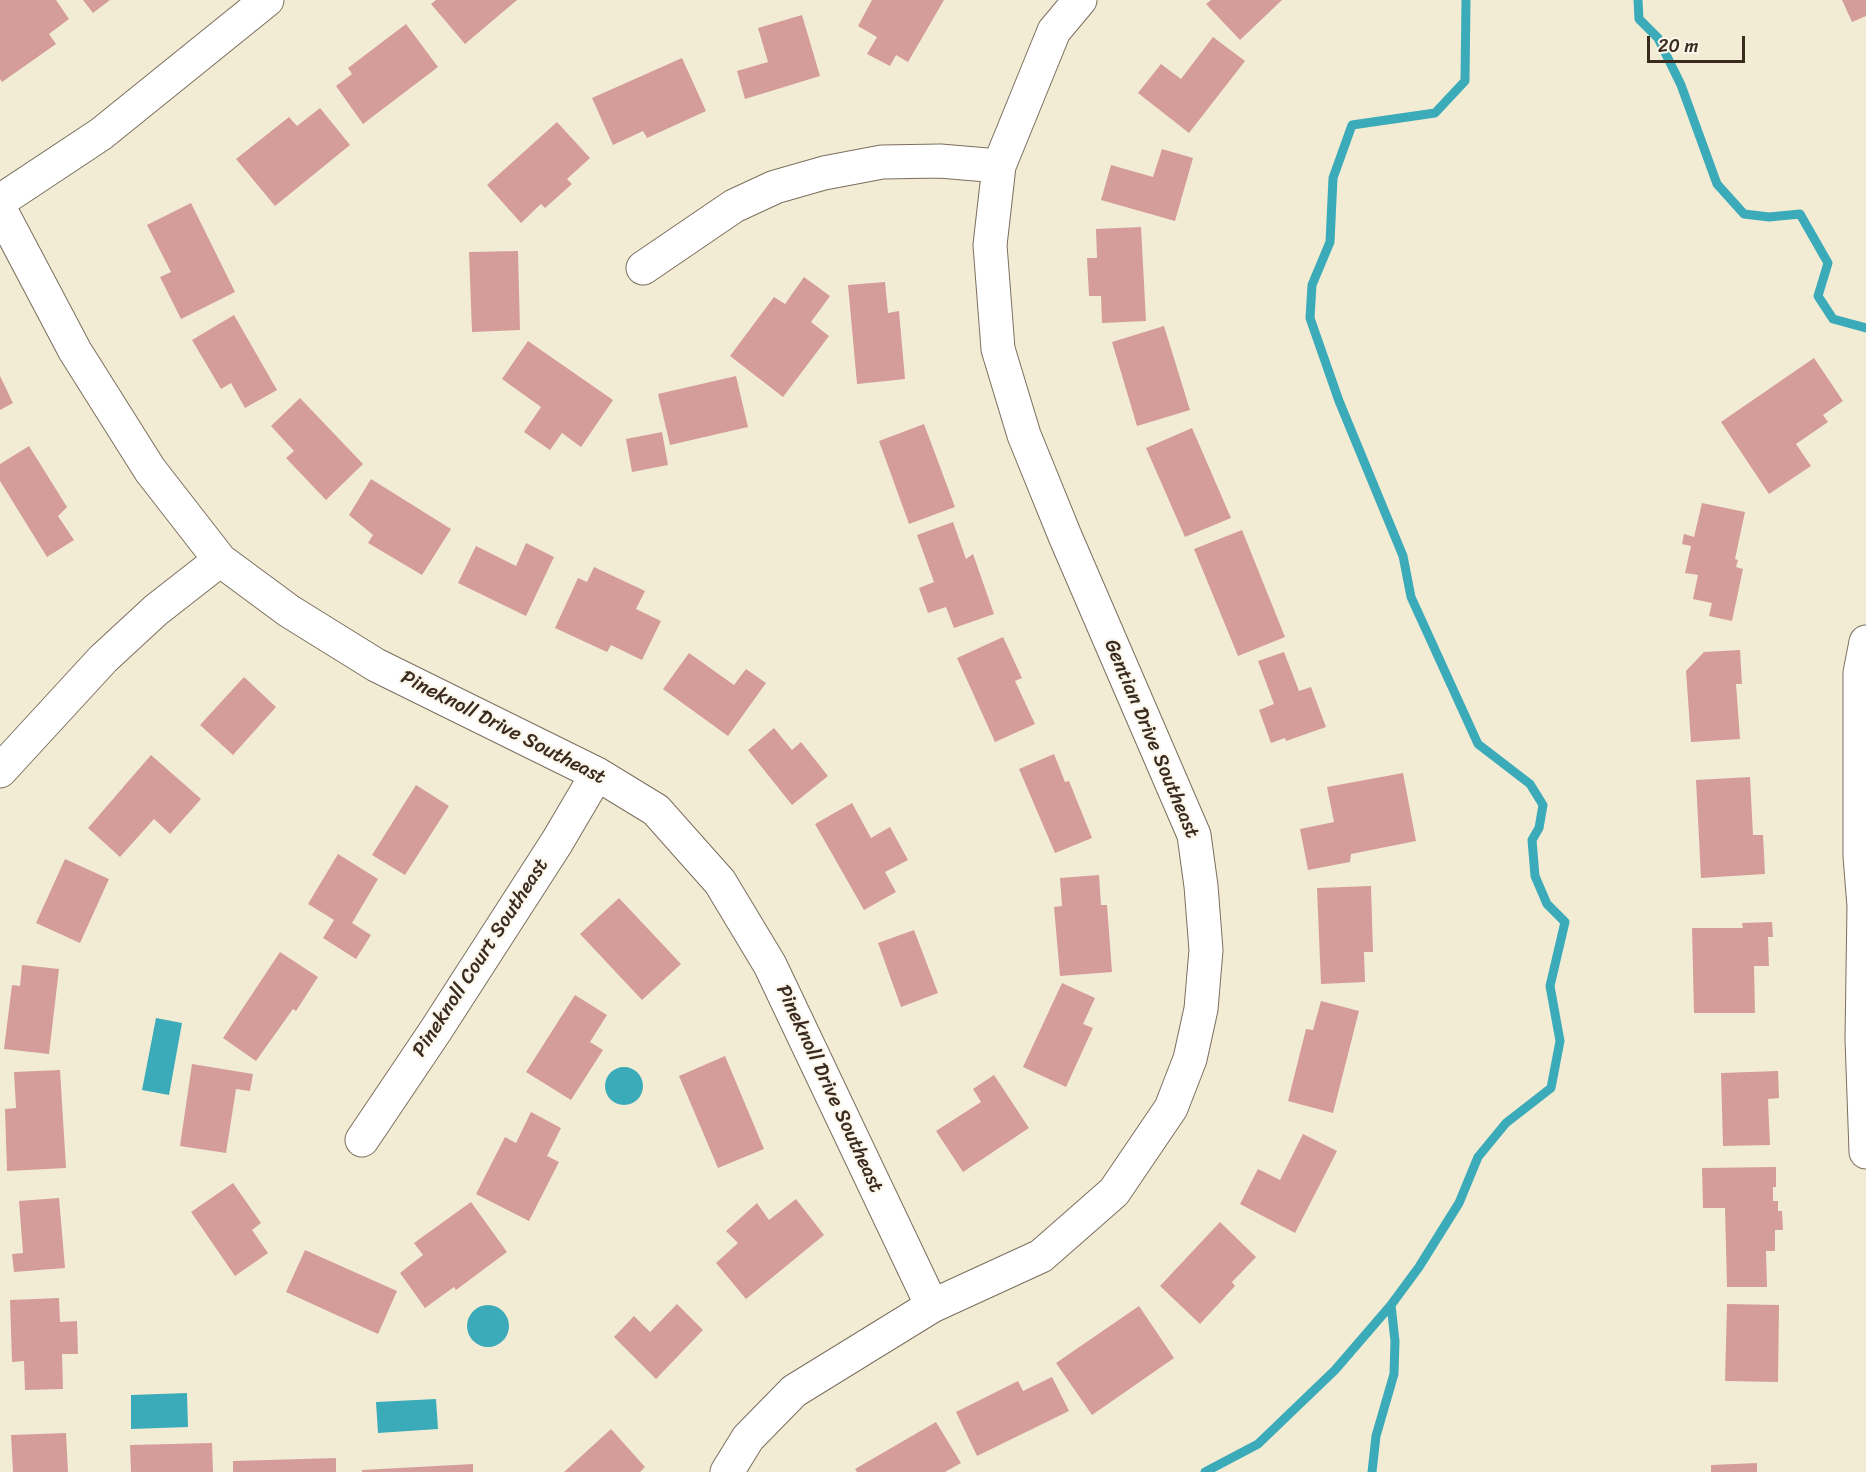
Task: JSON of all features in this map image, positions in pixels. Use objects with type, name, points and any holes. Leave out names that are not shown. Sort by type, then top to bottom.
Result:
[{"type":"street","points":[[0,201],[101,134],[267,0]]},
{"type":"street","name":"Gentian Drive Southeast","points":[[727,1472],[748,1438],[794,1391],[932,1306],[1041,1256],[1114,1192],[1171,1108],[1190,1059],[1201,1009],[1206,950],[1194,835],[1024,435],[998,349],[990,245],[999,166],[1054,31],[1080,0]]},
{"type":"street","points":[[643,268],[734,206],[775,187],[824,173],[882,162],[940,161],[999,166]]},
{"type":"street","name":"Pineknoll Drive Southeast","points":[[0,209],[81,361],[150,471],[220,560],[289,611],[376,664],[597,774],[656,810],[720,882],[770,965],[932,1306]]},
{"type":"street","points":[[0,771],[103,659],[156,610],[220,560]]},
{"type":"street","points":[[1866,642],[1860,673],[1860,856],[1865,906],[1862,1039],[1866,1152]]},
{"type":"street","name":"Pineknoll Court Southeast","points":[[362,1140],[557,842],[597,774]]},
{"type":"water","points":[[156,1018],[182,1023],[169,1095],[142,1090]]},
{"type":"water","points":[[624,1067],[637,1073],[643,1086],[637,1099],[624,1105],[611,1099],[605,1086],[611,1073]]},
{"type":"water","points":[[488,1305],[496,1306],[503,1311],[508,1318],[508,1334],[503,1341],[496,1346],[488,1347],[480,1346],[473,1341],[468,1334],[467,1326],[468,1318],[473,1311],[480,1306]]},
{"type":"water","points":[[187,1393],[188,1427],[131,1429],[131,1395]]},
{"type":"water","points":[[436,1399],[438,1429],[378,1433],[376,1402]]},
{"type":"building","points":[[0,0],[56,0],[69,19],[49,34],[56,44],[2,82],[0,79]]},
{"type":"building","points":[[83,0],[110,0],[93,13]]},
{"type":"building","points":[[436,0],[517,0],[465,44],[431,4]]},
{"type":"building","points":[[872,0],[944,0],[908,62],[896,55],[890,66],[867,54],[877,37],[858,26]]},
{"type":"building","points":[[1211,0],[1282,0],[1240,40],[1206,4]]},
{"type":"building","points":[[1842,0],[1866,0],[1866,16],[1852,22]]},
{"type":"building","points":[[802,15],[820,76],[745,99],[737,71],[768,62],[758,28]]},
{"type":"building","points":[[406,24],[438,67],[363,124],[336,86],[352,74],[348,68]]},
{"type":"building","points":[[1213,37],[1245,61],[1189,133],[1138,93],[1161,64],[1181,79]]},
{"type":"building","points":[[682,58],[706,111],[647,138],[643,131],[613,145],[592,98]]},
{"type":"building","points":[[320,108],[350,145],[275,206],[236,159],[289,117],[297,126]]},
{"type":"building","points":[[557,122],[590,158],[567,179],[572,184],[545,208],[541,204],[521,223],[487,185]]},
{"type":"building","points":[[1162,149],[1193,158],[1175,221],[1101,200],[1111,165],[1153,177]]},
{"type":"building","points":[[191,203],[235,292],[181,319],[160,277],[171,272],[147,225]]},
{"type":"building","points":[[1141,227],[1146,321],[1102,323],[1101,296],[1089,296],[1087,258],[1097,258],[1096,229]]},
{"type":"building","points":[[518,251],[520,330],[472,332],[469,252]]},
{"type":"building","points":[[804,277],[830,296],[811,322],[829,336],[783,397],[730,356],[774,297],[785,304]]},
{"type":"building","points":[[885,282],[888,313],[899,311],[905,379],[857,384],[848,285]]},
{"type":"building","points":[[234,315],[277,390],[245,408],[231,383],[221,389],[192,340]]},
{"type":"building","points":[[1164,326],[1190,410],[1137,426],[1112,342]]},
{"type":"building","points":[[528,341],[613,400],[581,447],[562,433],[550,450],[524,432],[541,407],[502,379]]},
{"type":"building","points":[[1814,358],[1843,401],[1823,415],[1828,422],[1796,444],[1811,466],[1769,494],[1721,422]]},
{"type":"building","points":[[0,376],[13,403],[0,410]]},
{"type":"building","points":[[736,376],[748,427],[670,445],[658,394]]},
{"type":"building","points":[[300,398],[363,464],[326,500],[286,458],[294,451],[271,426]]},
{"type":"building","points":[[924,424],[955,507],[909,524],[879,441]]},
{"type":"building","points":[[1192,428],[1231,518],[1185,537],[1146,448]]},
{"type":"building","points":[[662,432],[668,465],[632,472],[626,439]]},
{"type":"building","points":[[29,446],[67,507],[58,516],[74,540],[47,557],[0,481],[0,464]]},
{"type":"building","points":[[371,479],[451,529],[422,575],[368,543],[373,535],[349,515]]},
{"type":"building","points":[[1702,503],[1745,512],[1735,559],[1738,560],[1736,567],[1743,569],[1732,621],[1709,616],[1712,603],[1693,599],[1698,575],[1685,573],[1691,546],[1682,544],[1684,534],[1694,537]]},
{"type":"building","points":[[953,522],[966,559],[973,554],[994,614],[954,628],[946,607],[928,613],[919,588],[934,582],[917,535]]},
{"type":"building","points":[[1242,530],[1285,637],[1238,656],[1194,549]]},
{"type":"building","points":[[526,543],[554,557],[526,616],[458,583],[476,546],[516,566]]},
{"type":"building","points":[[594,567],[645,591],[636,609],[661,621],[642,660],[611,645],[607,652],[555,628],[578,578],[587,582]]},
{"type":"building","points":[[1003,637],[1022,678],[1015,681],[1035,724],[995,742],[957,658]]},
{"type":"building","points":[[1740,650],[1742,684],[1736,684],[1740,739],[1691,742],[1686,671],[1704,652]]},
{"type":"building","points":[[1284,652],[1299,691],[1311,687],[1326,727],[1286,741],[1285,738],[1271,743],[1259,710],[1274,704],[1258,661]]},
{"type":"building","points":[[689,653],[734,685],[746,669],[766,683],[728,736],[663,689]]},
{"type":"building","points":[[244,677],[276,707],[233,755],[200,725]]},
{"type":"building","points":[[774,728],[792,750],[801,742],[828,776],[792,805],[748,750]]},
{"type":"building","points":[[1054,754],[1065,782],[1069,781],[1092,838],[1055,853],[1019,769]]},
{"type":"building","points":[[151,755],[201,799],[170,834],[154,819],[120,857],[88,828]]},
{"type":"building","points":[[1403,773],[1416,841],[1351,854],[1350,862],[1308,870],[1300,829],[1334,822],[1327,787]]},
{"type":"building","points":[[1750,777],[1753,835],[1763,835],[1765,874],[1701,878],[1696,780]]},
{"type":"building","points":[[416,785],[449,806],[405,875],[372,855]]},
{"type":"building","points":[[852,803],[871,838],[890,827],[908,860],[885,872],[896,892],[864,910],[815,824]]},
{"type":"building","points":[[338,854],[378,879],[352,923],[371,935],[356,959],[323,938],[334,920],[308,904]]},
{"type":"building","points":[[65,859],[109,879],[80,943],[36,923]]},
{"type":"building","points":[[1099,875],[1101,905],[1107,905],[1112,972],[1060,976],[1054,907],[1062,906],[1060,878]]},
{"type":"building","points":[[1371,886],[1373,952],[1364,952],[1365,982],[1321,984],[1317,888]]},
{"type":"building","points":[[619,898],[681,964],[642,1000],[580,934]]},
{"type":"building","points":[[1772,922],[1773,937],[1768,937],[1769,966],[1754,966],[1755,1013],[1694,1013],[1692,928],[1743,928],[1742,923]]},
{"type":"building","points":[[914,930],[938,993],[901,1007],[878,943]]},
{"type":"building","points":[[280,952],[318,977],[296,1011],[293,1009],[256,1061],[223,1038]]},
{"type":"building","points":[[22,965],[59,969],[49,1054],[4,1049],[12,985],[20,986]]},
{"type":"building","points":[[1062,983],[1095,998],[1083,1024],[1093,1028],[1066,1087],[1023,1067]]},
{"type":"building","points":[[575,995],[607,1015],[590,1042],[603,1050],[571,1100],[526,1072]]},
{"type":"building","points":[[1321,1001],[1359,1011],[1333,1113],[1288,1101],[1306,1029],[1313,1030]]},
{"type":"building","points":[[725,1056],[764,1149],[718,1168],[679,1076]]},
{"type":"building","points":[[192,1064],[253,1074],[250,1091],[236,1089],[226,1153],[180,1146]]},
{"type":"building","points":[[60,1070],[66,1168],[7,1171],[5,1109],[16,1108],[14,1072]]},
{"type":"building","points":[[1778,1071],[1779,1098],[1768,1099],[1770,1145],[1723,1146],[1721,1073]]},
{"type":"building","points":[[994,1075],[1029,1128],[963,1172],[936,1131],[981,1102],[973,1089]]},
{"type":"building","points":[[531,1112],[561,1128],[547,1156],[559,1162],[529,1221],[476,1194],[505,1137],[516,1143]]},
{"type":"building","points":[[1303,1134],[1337,1151],[1295,1233],[1240,1204],[1258,1169],[1280,1180]]},
{"type":"building","points":[[1776,1167],[1773,1201],[1778,1201],[1778,1211],[1782,1211],[1783,1230],[1775,1230],[1775,1251],[1766,1251],[1767,1287],[1727,1287],[1725,1208],[1703,1208],[1702,1168]]},
{"type":"building","points":[[233,1183],[261,1223],[252,1230],[268,1253],[235,1276],[191,1212]]},
{"type":"building","points":[[59,1198],[65,1268],[14,1272],[12,1254],[23,1253],[19,1201]]},
{"type":"building","points":[[796,1199],[824,1235],[746,1299],[716,1263],[738,1243],[726,1231],[757,1203],[769,1220]]},
{"type":"building","points":[[471,1202],[507,1252],[456,1290],[454,1287],[425,1308],[400,1273],[423,1255],[414,1243]]},
{"type":"building","points":[[1220,1222],[1256,1257],[1232,1282],[1235,1286],[1200,1324],[1160,1286]]},
{"type":"building","points":[[305,1250],[397,1291],[378,1334],[286,1292]]},
{"type":"building","points":[[59,1298],[60,1322],[77,1321],[78,1354],[62,1354],[63,1389],[25,1390],[24,1361],[12,1362],[10,1300]]},
{"type":"building","points":[[677,1304],[703,1330],[656,1379],[614,1337],[634,1316],[650,1332]]},
{"type":"building","points":[[1727,1304],[1779,1305],[1778,1382],[1725,1381]]},
{"type":"building","points":[[1139,1306],[1174,1358],[1092,1415],[1056,1363]]},
{"type":"building","points":[[1052,1377],[1069,1411],[977,1456],[956,1412],[1018,1381],[1023,1391]]},
{"type":"building","points":[[936,1422],[961,1463],[945,1472],[857,1472],[855,1469]]},
{"type":"building","points":[[611,1429],[645,1467],[640,1472],[564,1472]]},
{"type":"building","points":[[66,1433],[68,1472],[13,1472],[11,1435]]},
{"type":"building","points":[[212,1443],[213,1472],[131,1472],[130,1445]]},
{"type":"building","points":[[336,1458],[336,1472],[233,1472],[233,1461]]},
{"type":"building","points":[[1757,1463],[1757,1472],[1711,1472],[1711,1465]]},
{"type":"building","points":[[473,1464],[473,1472],[362,1472],[362,1470]]},
{"type":"waterway","points":[[1205,1472],[1258,1444],[1335,1370],[1391,1305],[1419,1267],[1459,1203],[1478,1157],[1506,1123],[1551,1088],[1560,1041],[1550,986],[1565,922],[1547,904],[1535,876],[1532,840],[1539,828],[1543,805],[1530,784],[1478,744],[1411,597],[1403,556],[1339,401],[1310,318],[1312,285],[1330,242],[1333,178],[1352,125],[1435,113],[1465,81],[1466,0]]},
{"type":"waterway","points":[[1638,0],[1639,19],[1658,38],[1681,85],[1717,184],[1744,214],[1769,217],[1800,214],[1828,263],[1818,296],[1833,319],[1866,328]]},
{"type":"waterway","points":[[1372,1472],[1376,1436],[1394,1374],[1395,1341],[1391,1305]]}]
